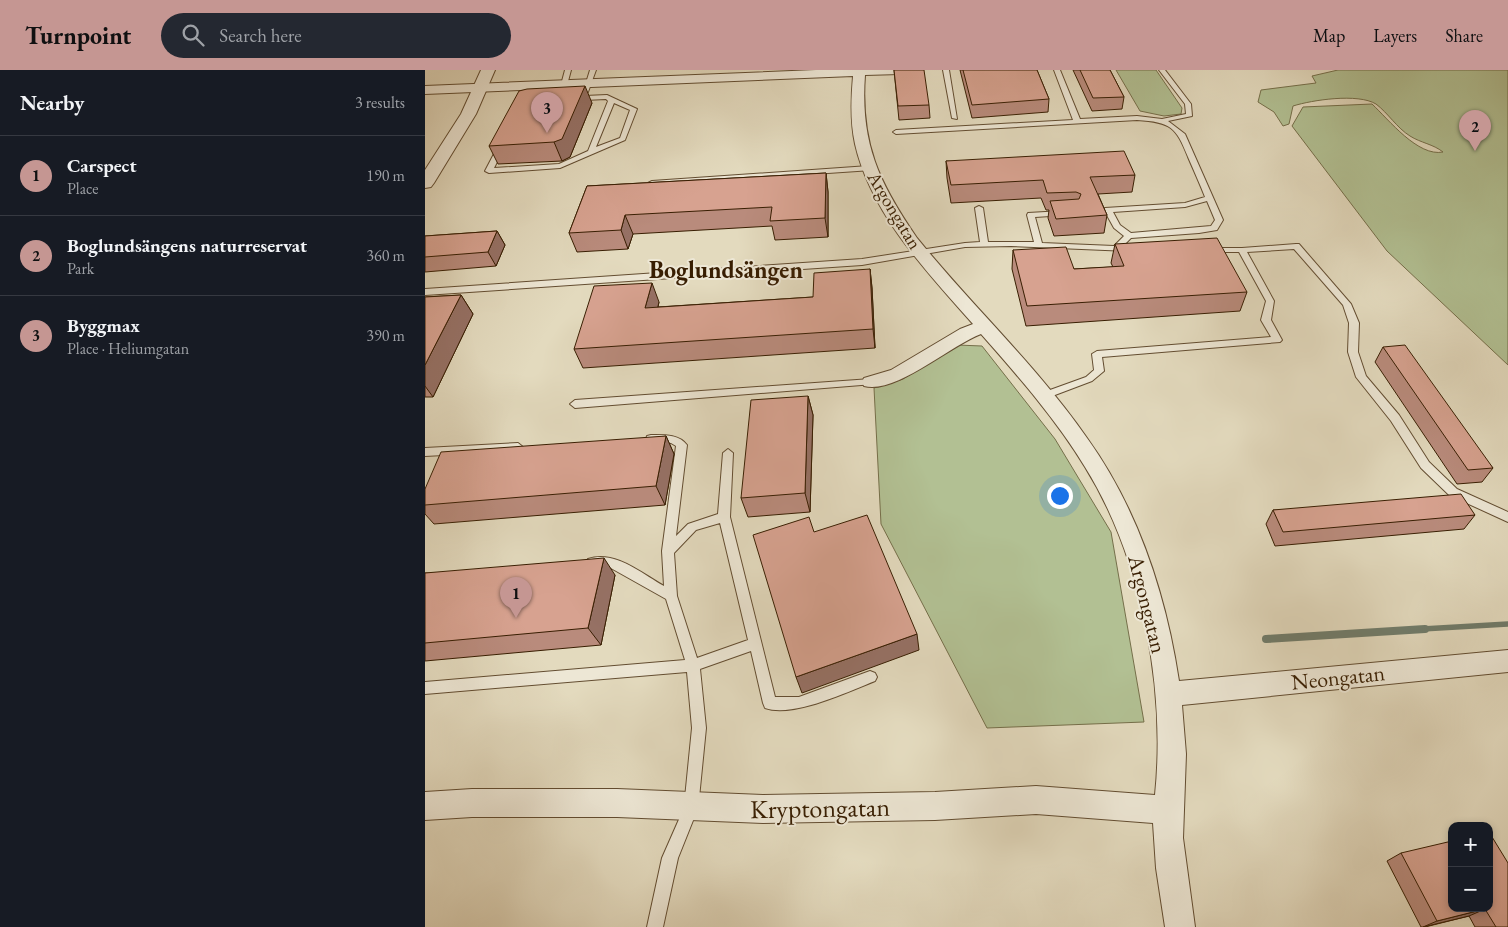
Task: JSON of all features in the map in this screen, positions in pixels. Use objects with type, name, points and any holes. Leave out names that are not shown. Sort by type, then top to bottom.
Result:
[{"type":"street","points":[[425,183],[452,142],[481,88],[487,70]]},
{"type":"street","points":[[425,90],[589,84],[742,74],[900,70]]},
{"type":"street","name":"Argongatan","points":[[858,71],[857,126],[861,148],[893,215],[919,252],[1043,396],[1087,453],[1122,518],[1137,555],[1157,624],[1168,694],[1172,754],[1168,810],[1170,864],[1180,927]]},
{"type":"street","points":[[871,382],[898,374],[966,333],[984,326]]},
{"type":"street","name":"Neongatan","points":[[1168,694],[1508,661]]},
{"type":"street","name":"Kryptongatan","points":[[425,792],[472,802]]},
{"type":"street","name":"Kryptongatan","points":[[425,806],[472,802],[617,803],[691,808],[935,806],[1036,800],[1168,810]]},
{"type":"lane","points":[[563,85],[568,70]]},
{"type":"lane","points":[[582,98],[593,70]]},
{"type":"lane","points":[[946,70],[955,118]]},
{"type":"lane","points":[[1057,70],[1077,121]]},
{"type":"lane","points":[[1162,70],[1188,104],[1190,115],[1164,121]]},
{"type":"lane","points":[[607,97],[634,109],[623,139],[560,166],[489,171],[521,107],[541,100],[582,98],[607,97]]},
{"type":"lane","points":[[591,152],[612,100]]},
{"type":"lane","points":[[896,132],[1137,118],[1164,121],[1175,126],[1182,134],[1219,220],[1214,228],[1199,231],[1129,236],[1117,248]]},
{"type":"lane","points":[[639,184],[869,168]]},
{"type":"lane","points":[[1129,236],[1117,226],[1108,210],[1185,205],[1210,198]]},
{"type":"lane","points":[[979,208],[984,244]]},
{"type":"lane","points":[[1039,246],[1031,215],[1074,213]]},
{"type":"lane","points":[[425,292],[862,262],[919,252],[984,244],[1136,249]]},
{"type":"lane","points":[[1203,250],[1241,250],[1296,246],[1347,304],[1354,323],[1353,352],[1361,377],[1395,418],[1425,465],[1453,492],[1508,517]]},
{"type":"lane","points":[[1043,396],[1089,380],[1099,371],[1097,354],[1277,340],[1266,320],[1270,301],[1241,250]]},
{"type":"lane","points":[[575,404],[871,382]]},
{"type":"lane","points":[[638,440],[667,438],[677,440],[682,445],[668,551],[671,596],[693,665],[699,728],[691,808],[670,858],[655,927]]},
{"type":"lane","points":[[425,452],[532,446]]},
{"type":"lane","points":[[728,453],[724,517],[770,703],[799,703],[870,677]]},
{"type":"lane","points":[[668,551],[692,527],[724,517]]},
{"type":"lane","points":[[582,564],[611,562],[671,596]]},
{"type":"lane","points":[[425,688],[693,665],[754,644]]},
{"type":"green space","points":[[1116,70],[1156,70],[1182,108],[1181,114],[1164,116],[1140,111]]},
{"type":"green space","points":[[1338,70],[1508,70],[1508,365],[1387,251],[1292,126],[1303,107],[1372,104],[1395,128],[1414,143],[1433,152],[1443,152],[1410,136],[1376,104],[1368,101],[1347,98],[1293,106],[1289,124],[1283,126],[1274,112],[1258,102],[1261,90],[1316,83],[1312,76]]},
{"type":"green space","points":[[957,345],[982,346],[1055,439],[1111,532],[1144,722],[987,728],[881,524],[874,388],[903,379]]},
{"type":"building","points":[[894,70],[924,70],[929,105],[898,106]]},
{"type":"building","points":[[963,70],[1037,70],[1049,99],[972,105]]},
{"type":"building","points":[[1080,70],[1110,70],[1124,97],[1093,98]]},
{"type":"building","points":[[585,86],[562,139],[554,142],[489,146],[519,91]]},
{"type":"building","points":[[1124,151],[1135,175],[1090,177],[1107,215],[1056,219],[1050,201],[1079,199],[1081,194],[1076,192],[1047,193],[1043,180],[951,185],[946,161]]},
{"type":"building","points":[[826,173],[825,218],[770,221],[772,207],[625,215],[621,230],[569,233],[587,186]]},
{"type":"building","points":[[497,231],[488,252],[425,257],[425,236]]},
{"type":"building","points":[[1217,238],[1247,292],[1027,306],[1013,250],[1066,247],[1074,269],[1124,266],[1115,244]]},
{"type":"building","points":[[870,269],[873,329],[574,349],[594,286],[652,283],[645,308],[813,297],[814,273]]},
{"type":"building","points":[[461,295],[425,365],[425,297]]},
{"type":"building","points":[[1405,345],[1493,468],[1468,470],[1383,347]]},
{"type":"building","points":[[808,396],[805,493],[741,498],[751,400]]},
{"type":"building","points":[[666,436],[656,486],[425,505],[425,489],[441,452]]},
{"type":"building","points":[[1461,494],[1475,515],[1283,532],[1273,510]]},
{"type":"building","points":[[867,515],[917,634],[796,677],[753,535],[809,517],[814,532]]},
{"type":"building","points":[[604,558],[588,628],[425,643],[425,573]]},
{"type":"building","points":[[1493,839],[1508,863],[1508,927],[1496,927],[1487,912],[1493,912]]},
{"type":"building","points":[[1448,842],[1448,912],[1473,912],[1437,921],[1401,853]]},
{"type":"waterway","points":[[1405,630],[1508,624]]},
{"type":"waterway","points":[[1266,639],[1425,629]]},
{"type":"place","name":"Byggmax","points":[[547,133]]},
{"type":"place","name":"Boglundsängens naturreservat","points":[[1475,151]]},
{"type":"place","name":"Carspect","points":[[516,618]]},
{"type":"district","name":"Boglundsängen","points":[[726,270]]}]
